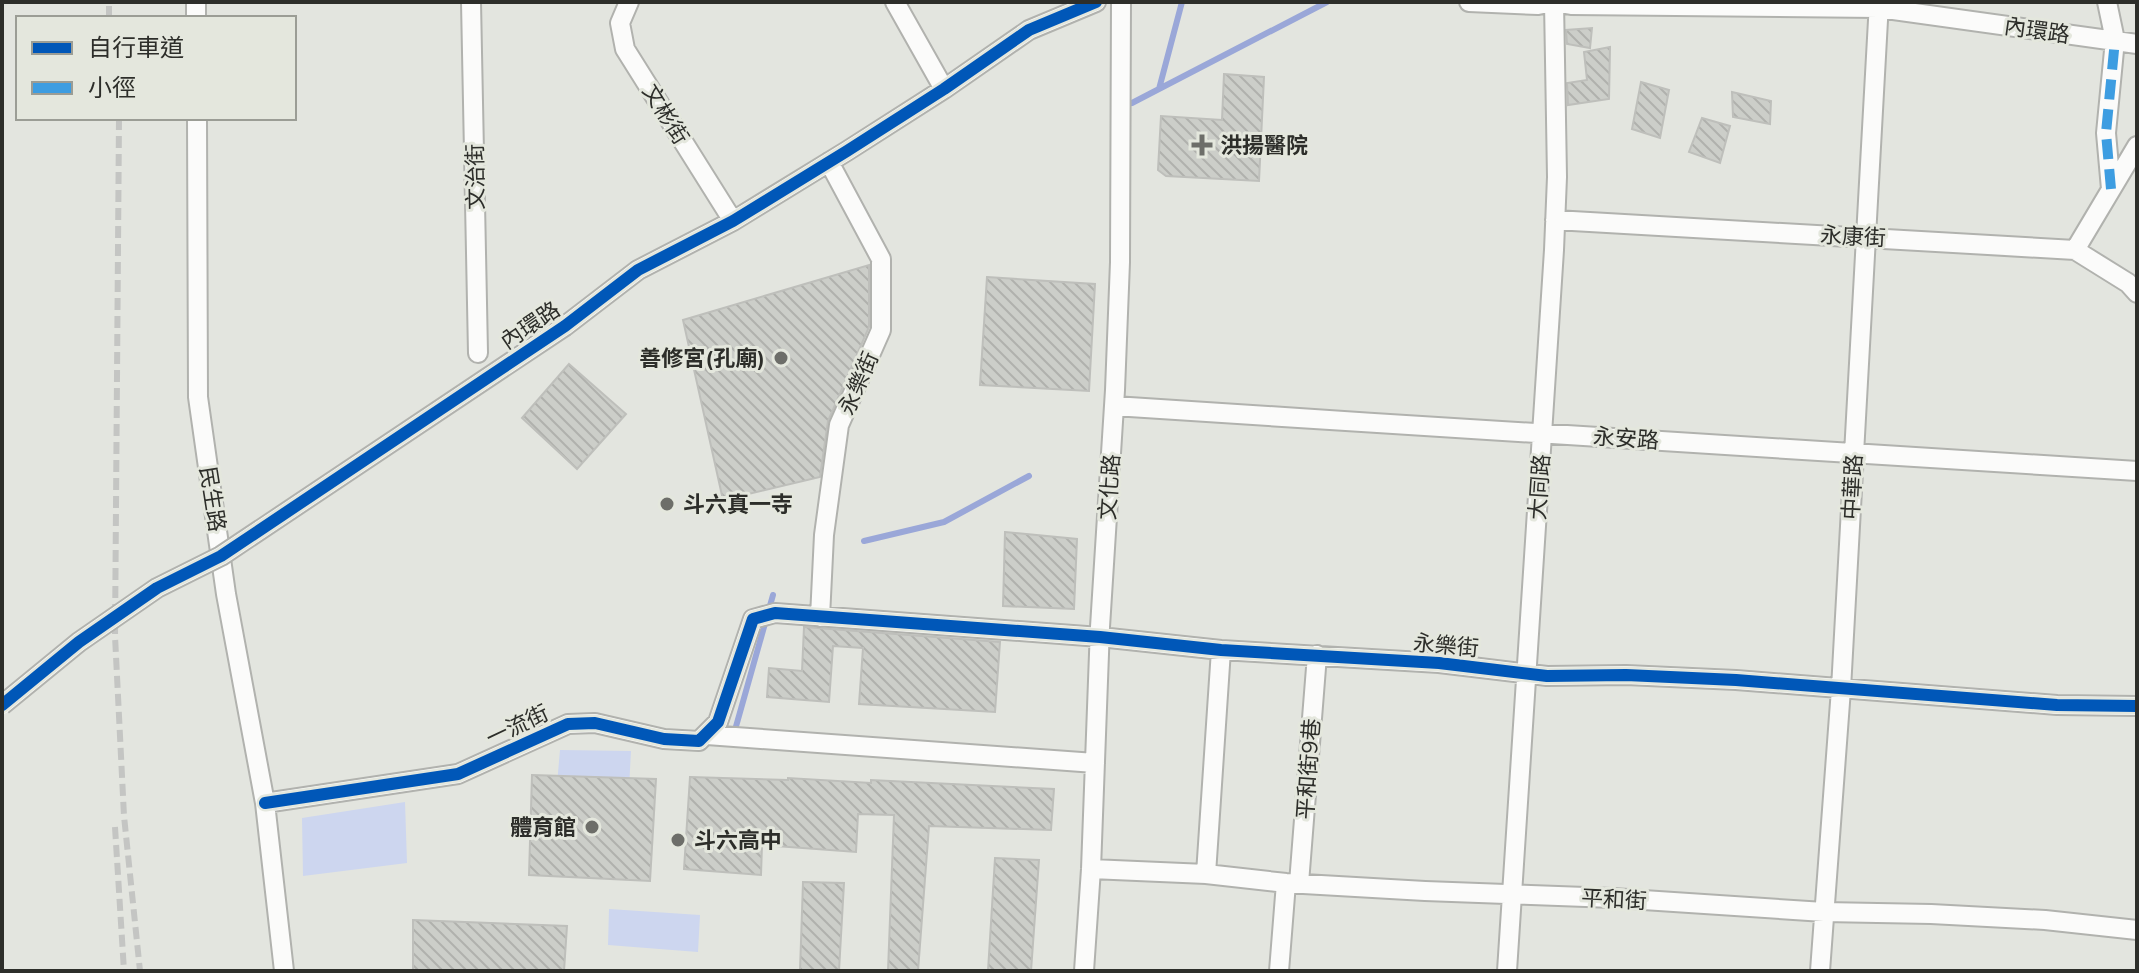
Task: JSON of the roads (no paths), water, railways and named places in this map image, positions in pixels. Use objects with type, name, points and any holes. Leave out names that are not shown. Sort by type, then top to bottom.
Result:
[{"type":"street","name":"文治街","points":[[471,2],[478,353]]},
{"type":"street","name":"文彬街","points":[[629,2],[620,23],[625,49],[733,221]]},
{"type":"street","points":[[895,2],[944,89]]},
{"type":"street","name":"內環路","points":[[2,705],[79,642],[157,588],[221,556],[565,326],[638,270],[733,221],[944,89],[1029,30],[1096,2]]},
{"type":"street","name":"文化路","points":[[1084,971],[1120,262],[1121,2]]},
{"type":"street","name":"內環路","points":[[1469,2],[1538,5],[1554,2],[1571,5],[1879,5],[2137,44]]},
{"type":"street","name":"大同路","points":[[1507,971],[1555,220],[1554,2]]},
{"type":"street","points":[[2107,2],[2115,40],[2106,133],[2111,189]]},
{"type":"street","name":"中華路","points":[[1820,971],[1841,689],[1879,5]]},
{"type":"street","name":"民生路","points":[[197,120],[198,397],[226,594],[265,803],[284,971]]},
{"type":"street","points":[[2075,250],[2137,146]]},
{"type":"street","name":"永樂街","points":[[820,617],[824,535],[839,425],[881,330],[881,259],[829,162]]},
{"type":"street","name":"永康街","points":[[1555,220],[2075,250],[2128,283],[2137,293]]},
{"type":"street","name":"永安路","points":[[1114,406],[2137,471]]},
{"type":"street","name":"永樂街","points":[[707,735],[718,722],[753,619],[775,613],[1100,637],[1221,650],[1439,663],[1547,676],[1626,675],[1736,680],[2057,705],[2137,706]]},
{"type":"street","points":[[1206,874],[1221,650]]},
{"type":"street","name":"平和街9巷","points":[[1279,971],[1293,883],[1317,655]]},
{"type":"street","name":"一流街","points":[[265,803],[458,774],[568,724],[595,723],[664,739],[699,741],[707,735],[1095,763]]},
{"type":"street","name":"平和街","points":[[1091,869],[1824,912],[2045,920],[2137,930]]},
{"type":"waterway","points":[[1159,89],[1182,2]]},
{"type":"waterway","points":[[1132,103],[1327,2]]},
{"type":"waterway","points":[[864,541],[944,522],[1029,476]]},
{"type":"waterway","points":[[735,730],[773,595]]},
{"type":"railway","points":[[109,2],[109,16]]},
{"type":"railway","points":[[119,120],[115,636],[124,816],[140,971]]},
{"type":"railway","points":[[115,827],[124,971]]},
{"type":"place","name":"洪揚醫院","points":[[1202,145]]},
{"type":"place","name":"善修宮(孔廟)","points":[[781,358]]},
{"type":"place","name":"斗六真一寺","points":[[667,504]]},
{"type":"place","name":"體育館","points":[[592,827]]},
{"type":"place","name":"斗六高中","points":[[678,840]]}]
